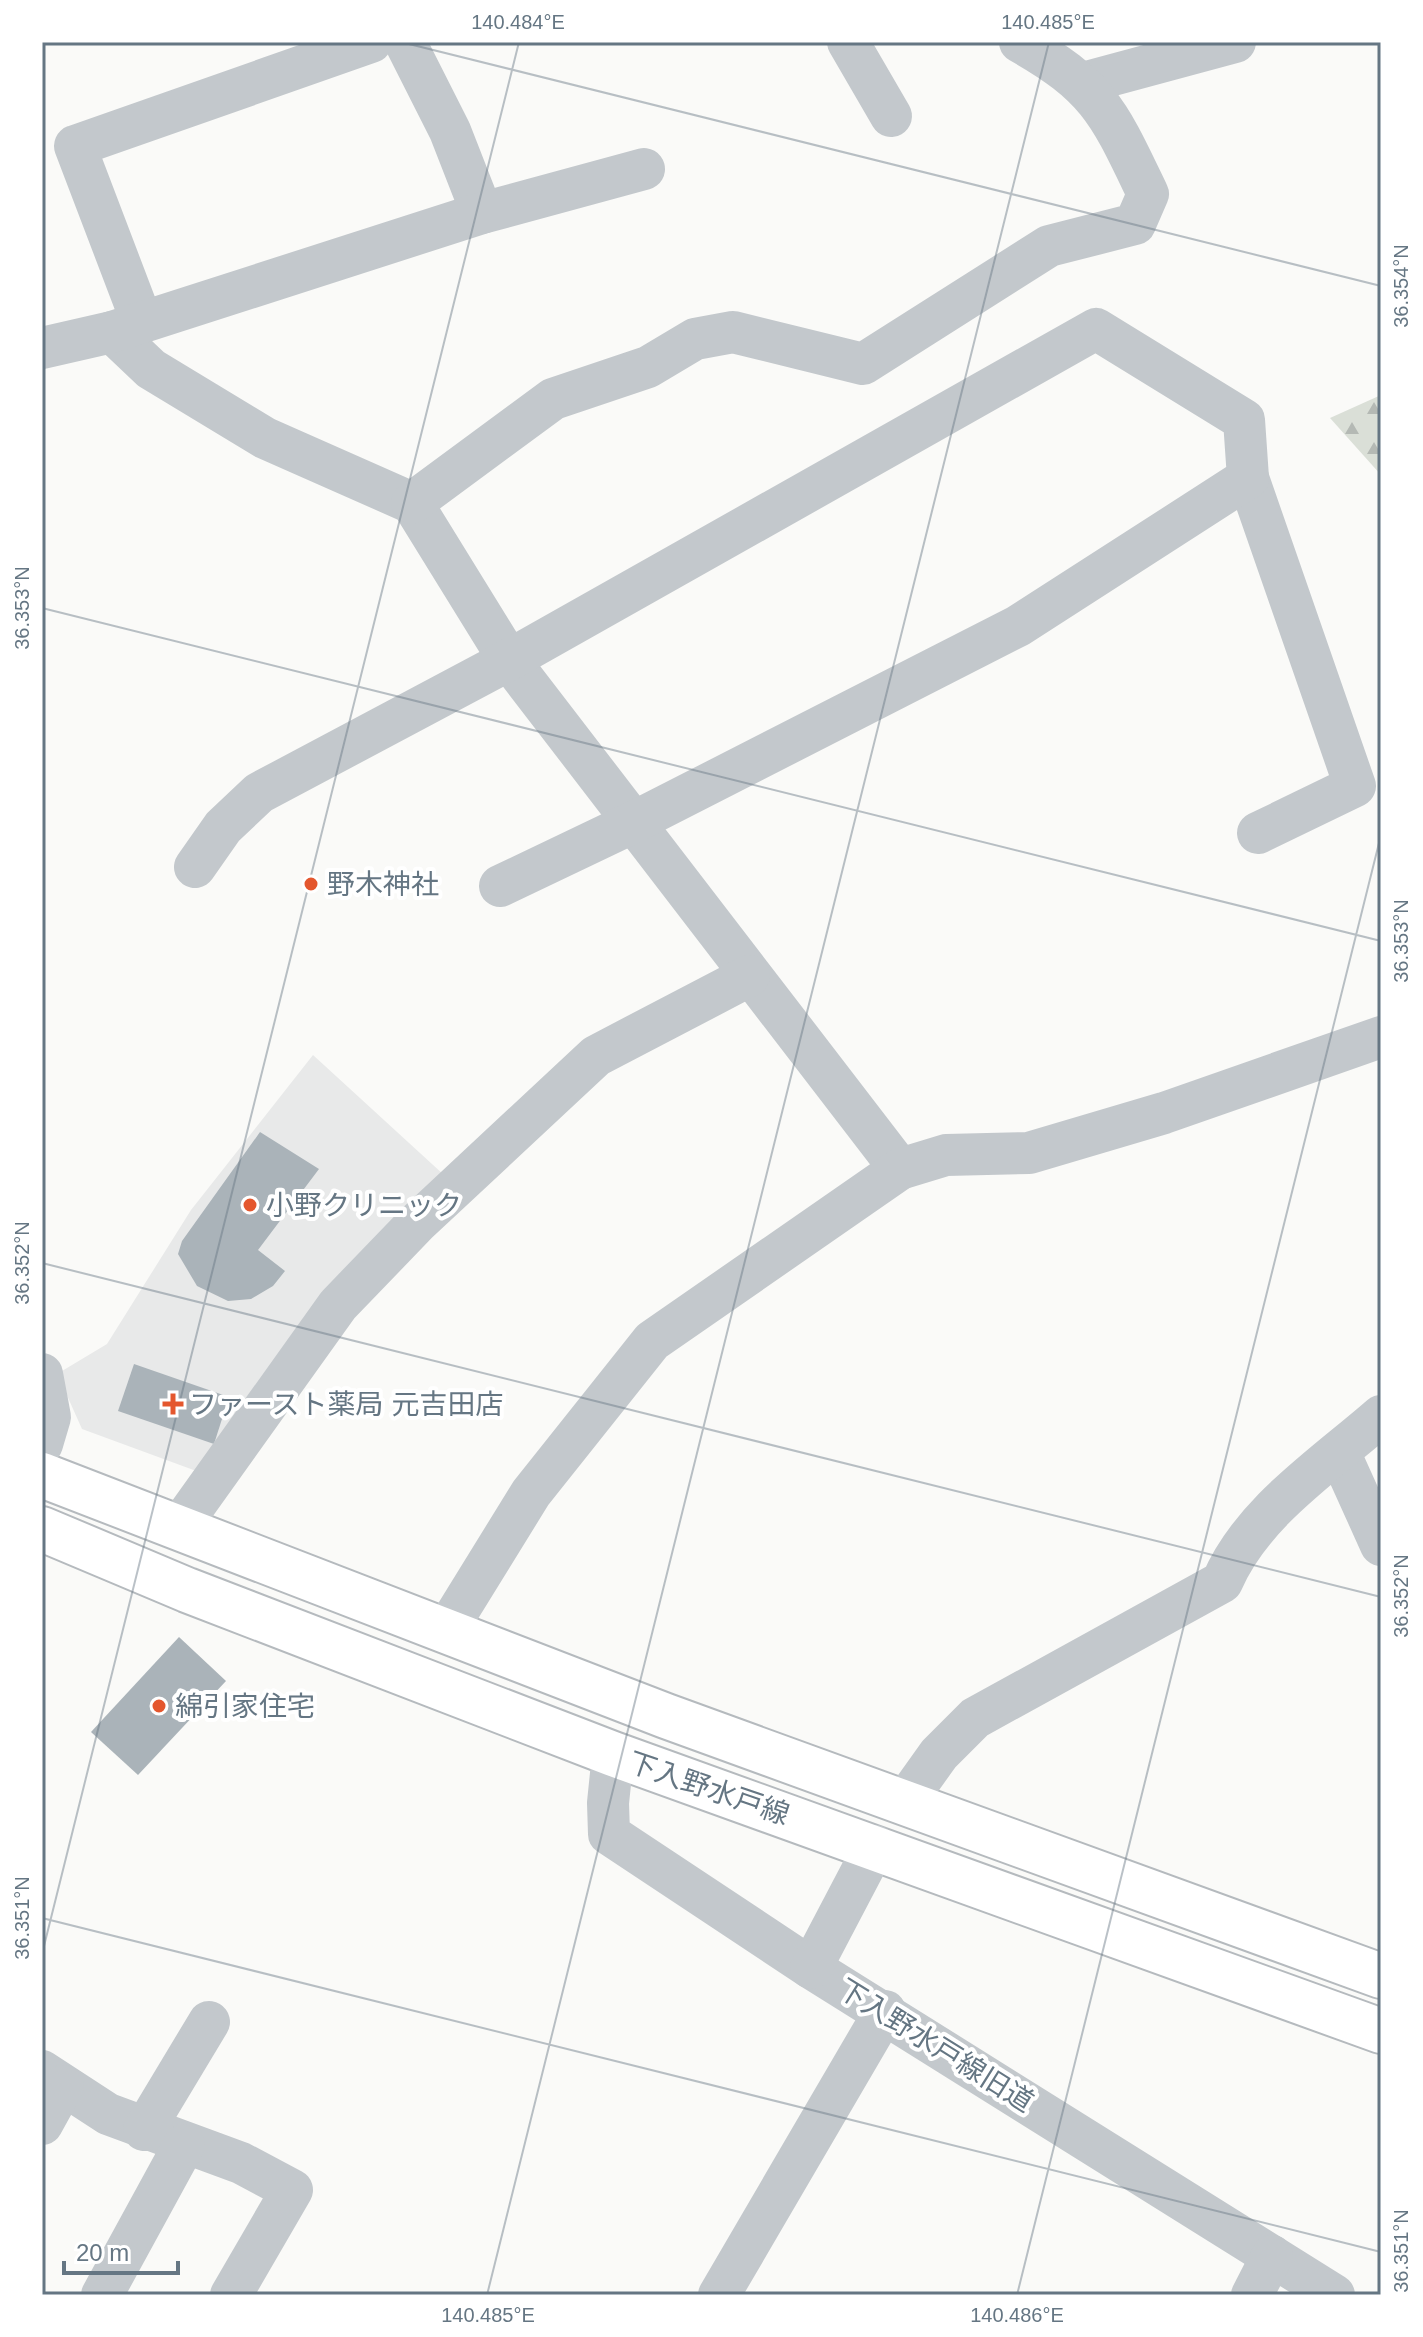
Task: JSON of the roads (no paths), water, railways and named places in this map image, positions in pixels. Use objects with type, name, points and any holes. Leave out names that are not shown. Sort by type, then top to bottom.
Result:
[{"type":"main road","name":"下入野水戸線","points":[[42,1475],[666,1716],[1381,1976]]},
{"type":"main road","name":"下入野水戸線","points":[[42,1529],[187,1590],[613,1754],[1381,2031]]},
{"type":"street","points":[[371,42],[75,146],[127,327],[151,369],[265,438],[412,503],[509,660],[900,1169]]},
{"type":"street","points":[[405,42],[450,131],[482,213]]},
{"type":"street","points":[[848,42],[891,116]]},
{"type":"street","points":[[412,503],[553,399],[648,367],[695,339],[733,332],[863,364],[1049,246],[1135,224],[1148,194],[1111,117],[1083,83],[1020,42]]},
{"type":"street","points":[[1083,83],[1235,42]]},
{"type":"street","points":[[42,348],[127,327],[482,213],[644,169]]},
{"type":"street","points":[[195,867],[223,827],[259,793],[509,660],[1096,329],[1244,420],[1248,478],[1355,786],[1258,833]]},
{"type":"street","points":[[500,886],[632,823],[1018,626],[1248,478]]},
{"type":"street","points":[[180,1526],[338,1305],[417,1223],[596,1056],[749,976]]},
{"type":"street","points":[[447,1629],[531,1493],[652,1341],[900,1169],[946,1155],[1029,1153],[1164,1113],[1381,1037]]},
{"type":"street","points":[[42,1374],[50,1417],[42,1444]]},
{"type":"street","points":[[904,1803],[939,1754],[975,1718],[1222,1582],[1233,1556],[1274,1508],[1381,1416]]},
{"type":"street","points":[[1339,1452],[1381,1545]]},
{"type":"street","name":"下入野水戸線旧道","points":[[613,1754],[608,1803],[609,1834],[811,1968],[885,2011],[1334,2295]]},
{"type":"street","points":[[811,1968],[875,1846]]},
{"type":"street","points":[[719,2295],[885,2011]]},
{"type":"street","points":[[144,2130],[209,2022]]},
{"type":"street","points":[[42,2124],[53,2078],[108,2114],[184,2145],[241,2163],[292,2190],[231,2295]]},
{"type":"street","points":[[102,2295],[184,2145]]},
{"type":"street","points":[[1252,2295],[1272,2256]]},
{"type":"place","name":"野木神社","points":[[311,884]]},
{"type":"place","name":"小野クリニック","points":[[250,1205]]},
{"type":"place","name":"ファースト薬局 元吉田店","points":[[173,1404]]},
{"type":"place","name":"綿引家住宅","points":[[159,1706]]}]
